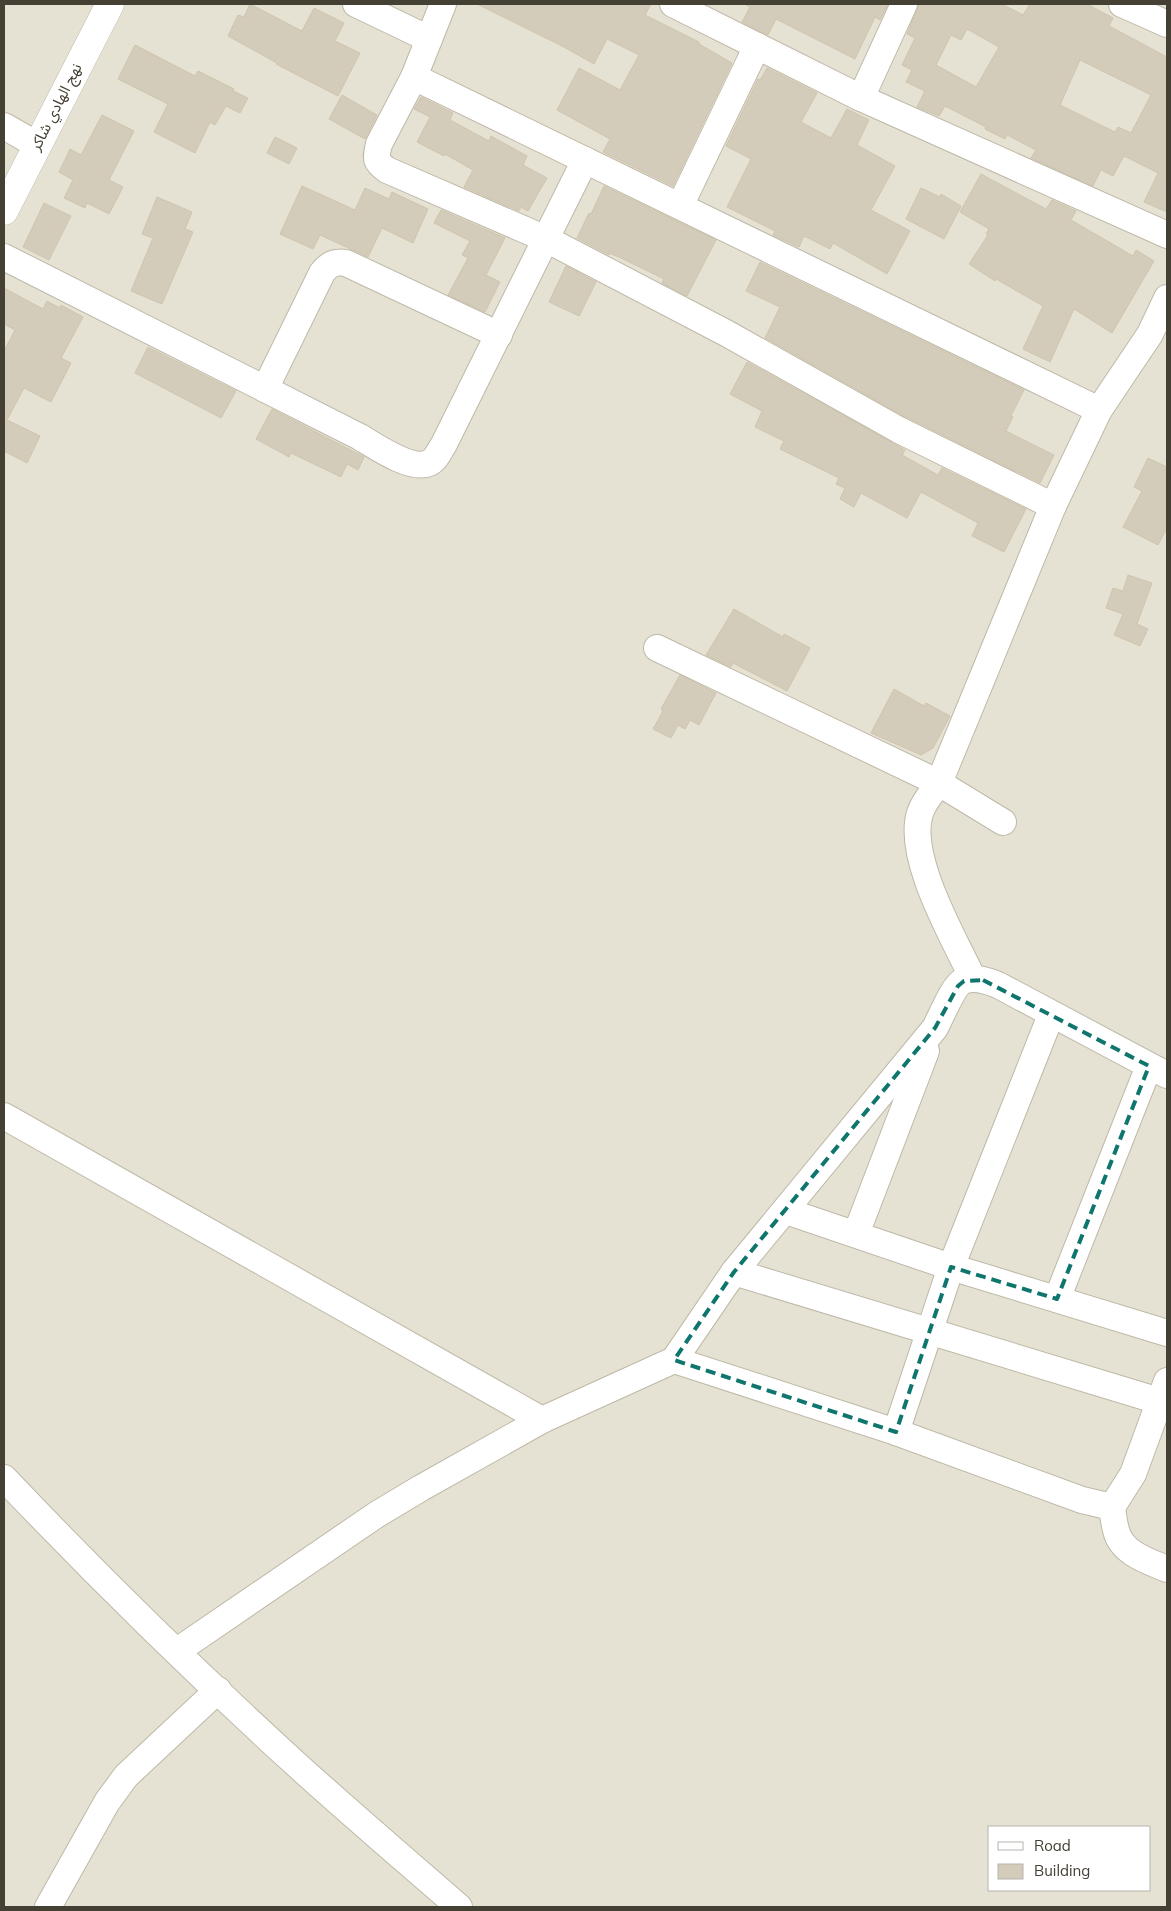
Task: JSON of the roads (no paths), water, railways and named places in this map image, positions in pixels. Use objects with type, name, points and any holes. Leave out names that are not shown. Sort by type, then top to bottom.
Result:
[{"type":"street","name":"نهج الهادي شاكر","points":[[4,211],[110,4]]},
{"type":"street","points":[[356,4],[429,39]]},
{"type":"street","points":[[444,4],[414,77],[379,144],[376,155],[376,161],[379,165],[546,240],[726,333],[899,430],[1053,506]]},
{"type":"street","points":[[673,4],[861,98],[1167,235]]},
{"type":"street","points":[[861,98],[904,4]]},
{"type":"street","points":[[1122,4],[1167,24]]},
{"type":"street","points":[[680,206],[757,46]]},
{"type":"street","points":[[414,77],[1099,410]]},
{"type":"street","points":[[4,126],[37,145]]},
{"type":"street","points":[[4,257],[360,437],[401,460],[417,464],[429,463],[444,444],[585,160]]},
{"type":"street","points":[[265,390],[322,273],[327,266],[336,262],[346,263],[499,334]]},
{"type":"street","points":[[973,979],[928,881],[920,857],[918,824],[920,813],[926,800],[939,783],[1053,506],[1099,410],[1150,334],[1167,298]]},
{"type":"street","points":[[657,648],[939,783],[1003,822]]},
{"type":"street","points":[[856,1234],[935,1028],[958,986],[964,981],[973,979],[983,980],[998,985],[1051,1015],[1158,1070],[1057,1299]]},
{"type":"street","points":[[896,1432],[951,1267],[1051,1015]]},
{"type":"street","points":[[176,1651],[376,1515],[542,1420],[674,1360],[734,1272],[935,1028]]},
{"type":"street","points":[[4,1116],[542,1420]]},
{"type":"street","points":[[786,1211],[951,1267],[1167,1333]]},
{"type":"street","points":[[734,1272],[930,1330],[1161,1406],[1133,1474],[1112,1507],[1116,1531],[1123,1544],[1138,1556],[1167,1569]]},
{"type":"street","points":[[674,1360],[896,1432],[1082,1500],[1112,1507]]},
{"type":"street","points":[[4,1478],[99,1576],[176,1651],[297,1765],[459,1907]]},
{"type":"street","points":[[48,1907],[107,1802],[126,1776],[218,1690]]}]
